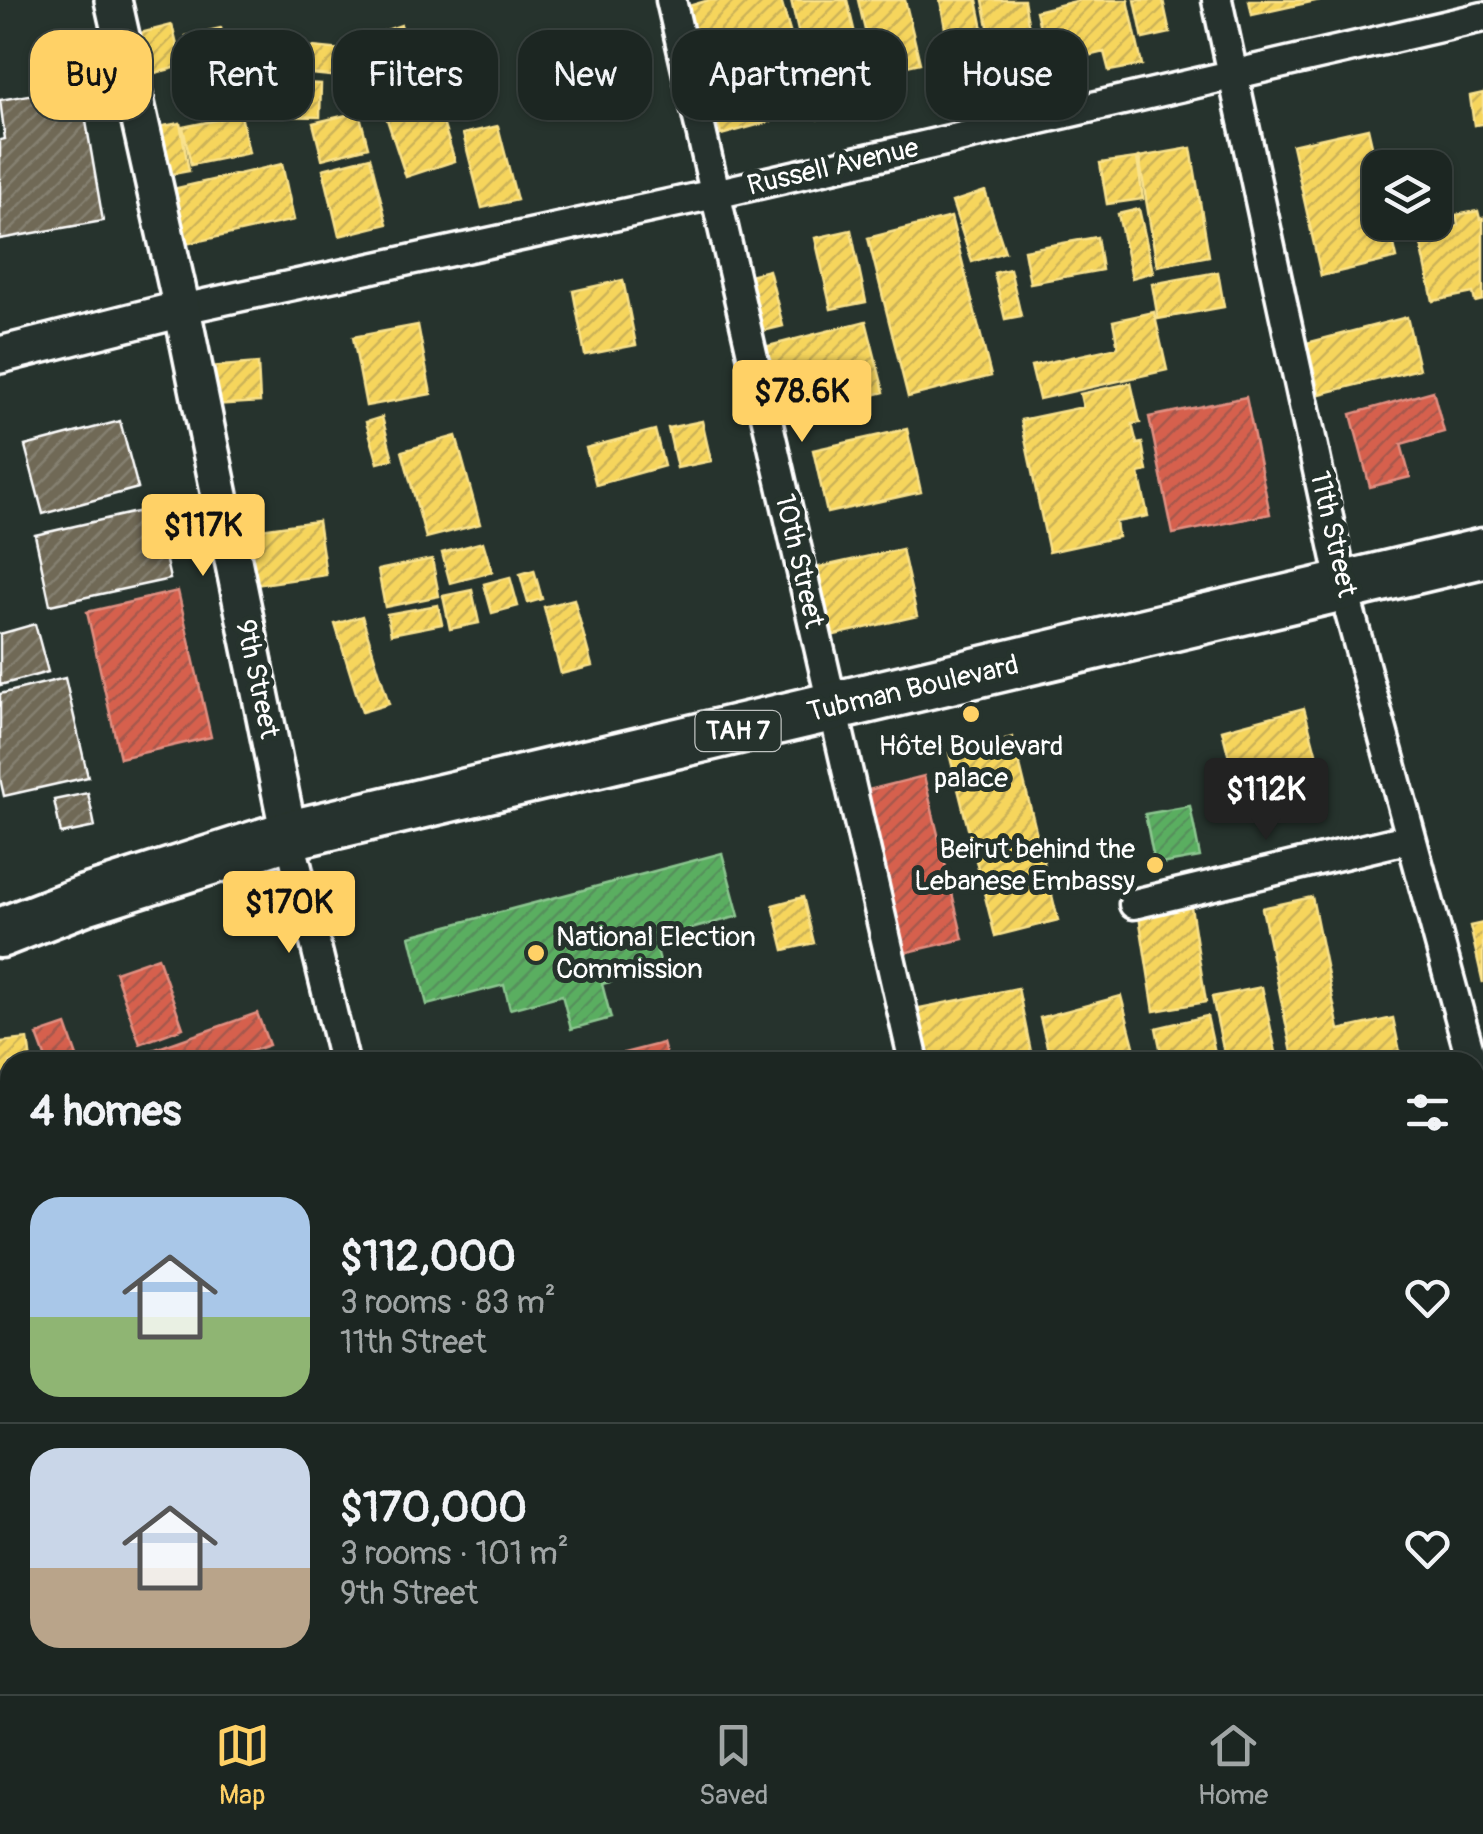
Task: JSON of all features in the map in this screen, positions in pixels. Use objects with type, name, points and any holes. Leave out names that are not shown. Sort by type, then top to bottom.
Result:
[{"type":"highway","name":"Tubman Boulevard","points":[[0,933],[85,900],[289,836],[1483,552]]},
{"type":"street","name":"9th Street","points":[[114,0],[182,309],[289,836],[342,1052]]},
{"type":"street","name":"10th Street","points":[[670,0],[912,1052]]},
{"type":"street","name":"11th Street","points":[[1217,0],[1343,587],[1470,1052]]},
{"type":"street","name":"Russell Avenue","points":[[182,309],[715,194],[1483,17]]},
{"type":"street","points":[[0,355],[182,309]]},
{"type":"street","points":[[1134,904],[1411,838]]},
{"type":"building: Homes","points":[[709,0],[781,0],[789,30],[691,30],[685,7]]},
{"type":"building: Homes","points":[[791,0],[847,0],[854,30],[798,30]]},
{"type":"building: Homes","points":[[858,0],[905,0],[920,63],[906,66],[906,30],[865,30]]},
{"type":"building: Homes","points":[[940,0],[977,0],[983,30],[945,30]]},
{"type":"building: Homes","points":[[983,0],[1024,0],[1029,30],[989,30]]},
{"type":"building: Homes","points":[[1080,0],[1128,0],[1142,65],[1109,71],[1104,52],[1087,56],[1087,30],[1041,30],[1036,11]]},
{"type":"building: Homes","points":[[1135,0],[1163,0],[1170,33],[1143,39]]},
{"type":"building: Homes","points":[[1249,0],[1320,0],[1252,15]]},
{"type":"building: Homes","points":[[172,25],[173,30],[172,69],[152,74],[152,30]]},
{"type":"building: Homes","points":[[313,47],[333,49],[333,76],[313,74]]},
{"type":"building: Homes","points":[[313,84],[321,84],[320,117],[313,117]]},
{"type":"building: Homes","points":[[1483,93],[1483,124],[1474,125],[1470,96]]},
{"type":"building: Homes","points":[[333,118],[361,120],[368,147],[322,159],[313,123]]},
{"type":"building: Homes","points":[[242,120],[249,153],[191,165],[183,127]]},
{"type":"building: Homes","points":[[387,120],[442,120],[455,161],[406,177]]},
{"type":"building: Homes","points":[[717,120],[776,120],[721,135]]},
{"type":"building: Homes","points":[[180,123],[189,171],[156,177],[147,129]]},
{"type":"building: Homes","points":[[498,126],[517,200],[482,208],[463,134]]},
{"type":"building: Homes","points":[[1368,128],[1373,150],[1362,150],[1362,240],[1393,240],[1397,258],[1321,276],[1292,145]]},
{"type":"building: Homes","points":[[1191,148],[1209,256],[1157,266],[1139,157]]},
{"type":"building: Homes","points":[[370,157],[387,224],[339,236],[323,169]]},
{"type":"building: Homes","points":[[1137,158],[1143,199],[1107,204],[1100,163]]},
{"type":"building: Homes","points":[[282,164],[294,220],[172,247],[160,192]]},
{"type":"building: Homes","points":[[985,191],[1005,252],[972,262],[952,202]]},
{"type":"building: Homes","points":[[1139,209],[1153,272],[1132,278],[1118,214]]},
{"type":"building: Homes","points":[[1478,211],[1480,219],[1483,218],[1483,300],[1475,302],[1473,293],[1433,301],[1421,244],[1452,240],[1452,226],[1458,225],[1456,215]]},
{"type":"building: Homes","points":[[951,217],[991,376],[908,397],[868,238]]},
{"type":"building: Homes","points":[[851,230],[866,302],[831,309],[815,238]]},
{"type":"building: Homes","points":[[1097,237],[1102,270],[1030,283],[1024,250]]},
{"type":"building: Homes","points":[[1010,269],[1021,316],[1005,319],[994,273]]},
{"type":"building: Homes","points":[[769,270],[783,326],[751,334],[738,278]]},
{"type":"building: Homes","points":[[1218,272],[1224,307],[1158,319],[1152,284]]},
{"type":"building: Homes","points":[[623,280],[636,345],[585,355],[573,291]]},
{"type":"building: Homes","points":[[1154,312],[1167,370],[1039,399],[1031,366],[1118,347],[1113,321]]},
{"type":"building: Homes","points":[[1407,317],[1419,369],[1320,394],[1307,343]]},
{"type":"building: Homes","points":[[866,321],[884,392],[778,419],[761,348]]},
{"type":"building: Homes","points":[[418,325],[431,394],[366,406],[353,337]]},
{"type":"building: Homes","points":[[258,363],[260,402],[213,405],[210,367]]},
{"type":"building: Homes","points":[[1131,383],[1140,423],[1132,424],[1137,444],[1142,443],[1147,471],[1139,473],[1148,516],[1116,522],[1118,537],[1049,552],[1021,420],[1083,407],[1080,394]]},
{"type":"building: Homes","points":[[382,417],[393,459],[378,463],[366,422]]},
{"type":"building: Homes","points":[[702,421],[711,461],[677,468],[668,428]]},
{"type":"building: Homes","points":[[907,429],[921,492],[827,513],[813,450]]},
{"type":"building: Homes","points":[[655,430],[664,466],[596,485],[586,448]]},
{"type":"building: Homes","points":[[456,436],[480,524],[426,538],[402,451]]},
{"type":"building: Homes","points":[[318,521],[326,575],[254,585],[246,531]]},
{"type":"building: Homes","points":[[483,542],[492,572],[450,583],[442,553]]},
{"type":"building: Homes","points":[[902,549],[917,616],[830,636],[815,568]]},
{"type":"building: Homes","points":[[432,559],[439,596],[385,607],[378,570]]},
{"type":"building: Homes","points":[[534,570],[542,599],[528,603],[520,574]]},
{"type":"building: Homes","points":[[510,577],[518,606],[492,613],[484,584]]},
{"type":"building: Homes","points":[[472,590],[479,623],[450,629],[443,596]]},
{"type":"building: Homes","points":[[574,599],[592,666],[561,674],[544,607]]},
{"type":"building: Homes","points":[[438,605],[442,624],[391,634],[387,614]]},
{"type":"building: Homes","points":[[362,616],[389,704],[362,712],[335,624]]},
{"type":"building: Homes","points":[[1304,708],[1324,783],[1241,805],[1222,730]]},
{"type":"building: Homes","points":[[1013,737],[1058,920],[995,936],[949,753]]},
{"type":"building: Homes","points":[[803,897],[814,943],[784,950],[773,905]]},
{"type":"building: Homes","points":[[1312,897],[1339,1030],[1393,1018],[1400,1052],[1292,1052],[1262,908]]},
{"type":"building: Homes","points":[[1191,907],[1206,1002],[1154,1011],[1139,916]]},
{"type":"building: Homes","points":[[1483,923],[1483,983],[1470,926]]},
{"type":"building: Homes","points":[[1262,987],[1276,1052],[1224,1052],[1212,997]]},
{"type":"building: Homes","points":[[1018,988],[1031,1052],[924,1052],[915,1009]]},
{"type":"building: Homes","points":[[1121,996],[1135,1052],[1048,1052],[1040,1018]]},
{"type":"building: Homes","points":[[1207,1016],[1215,1052],[1161,1052],[1156,1028]]},
{"type":"building: Homes","points":[[28,1039],[30,1052],[0,1052],[0,1042]]},
{"type":"building: Shops","points":[[1433,391],[1444,432],[1401,444],[1410,477],[1370,487],[1351,414]]},
{"type":"building: Shops","points":[[1246,397],[1270,514],[1173,534],[1149,417]]},
{"type":"building: Shops","points":[[178,591],[211,737],[120,758],[87,612]]},
{"type":"building: Shops","points":[[924,776],[963,939],[895,955],[857,793]]},
{"type":"building: Shops","points":[[158,957],[183,1028],[140,1044],[115,972]]},
{"type":"building: Shops","points":[[257,1013],[269,1045],[249,1052],[147,1052]]},
{"type":"building: Shops","points":[[66,1025],[75,1052],[43,1052],[37,1035]]},
{"type":"building: Shops","points":[[663,1043],[665,1052],[628,1052]]},
{"type":"building: Public","points":[[1190,806],[1200,857],[1155,865],[1145,814]]},
{"type":"building: Public","name":"National Election Commission","points":[[722,853],[739,916],[654,939],[662,968],[602,984],[611,1018],[571,1029],[562,995],[510,1009],[504,985],[427,1005],[410,936]]},
{"type":"building: Other","points":[[30,95],[30,120],[86,120],[103,221],[0,239],[0,140],[5,139],[0,100]]},
{"type":"building: Other","points":[[120,421],[138,488],[43,514],[25,446]]},
{"type":"building: Other","points":[[154,508],[170,579],[50,605],[35,535]]},
{"type":"building: Other","points":[[35,624],[48,672],[0,685],[0,634]]},
{"type":"building: Other","points":[[65,678],[88,777],[4,796],[0,778],[0,694]]},
{"type":"building: Other","points":[[88,793],[95,827],[61,834],[54,800]]},
{"type":"place","name":"Hôtel Boulevard palace","points":[[971,714]]},
{"type":"place","name":"Beirut behind the Lebanese Embassy","points":[[1155,865]]},
{"type":"place","name":"National Election Commission","points":[[536,953]]}]
